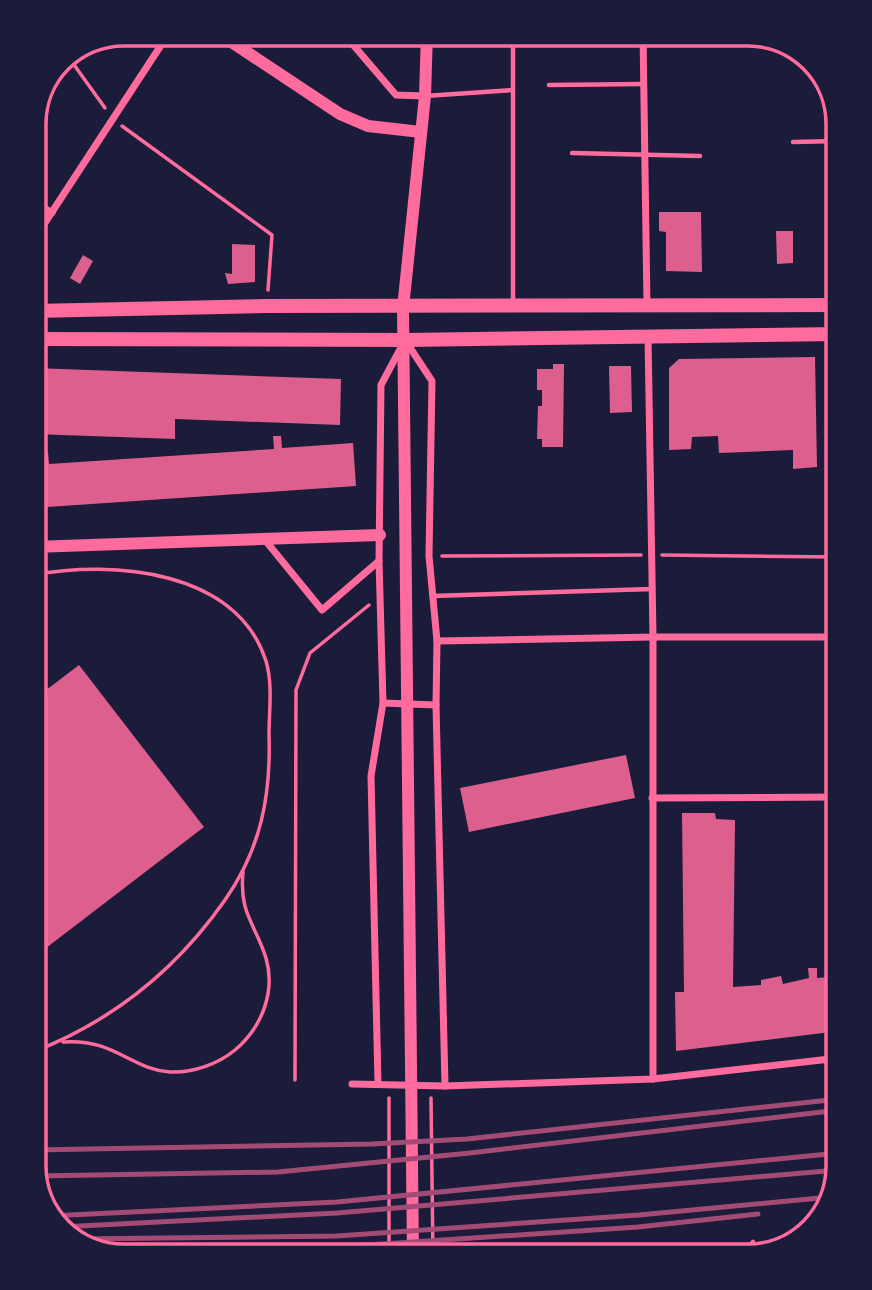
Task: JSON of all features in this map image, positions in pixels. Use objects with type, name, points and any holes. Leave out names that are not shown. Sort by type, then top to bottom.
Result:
[{"type":"main road","points":[[46,311],[266,306],[403,308],[826,305]]},
{"type":"main road","points":[[46,339],[404,340],[648,334],[826,334]]},
{"type":"street","points":[[46,222],[161,46]]},
{"type":"street","points":[[238,46],[340,114],[368,126],[421,132]]},
{"type":"street","points":[[353,46],[396,95],[425,96]]},
{"type":"street","points":[[413,1244],[403,308],[425,96],[427,46]]},
{"type":"street","points":[[643,46],[647,307]]},
{"type":"street","points":[[46,209],[52,213]]},
{"type":"street","points":[[648,334],[653,638],[653,1079]]},
{"type":"street","points":[[378,1084],[371,776],[383,703],[379,591],[381,385],[404,340]]},
{"type":"street","points":[[404,340],[432,381],[429,556],[438,641],[436,705],[445,1086]]},
{"type":"street","points":[[46,547],[380,535]]},
{"type":"street","points":[[265,540],[322,610],[379,561]]},
{"type":"street","points":[[438,641],[826,637]]},
{"type":"street","points":[[383,703],[436,705]]},
{"type":"street","points":[[652,798],[826,797]]},
{"type":"street","points":[[352,1084],[445,1086],[653,1079],[826,1059]]},
{"type":"lane","points":[[513,46],[513,307]]},
{"type":"lane","points":[[549,85],[644,84]]},
{"type":"lane","points":[[425,96],[513,90]]},
{"type":"lane","points":[[793,142],[826,141]]},
{"type":"lane","points":[[572,153],[700,156]]},
{"type":"lane","points":[[433,596],[652,589]]},
{"type":"path","points":[[73,64],[113,119],[272,235],[266,306]]},
{"type":"path","points":[[429,556],[826,557]]},
{"type":"path","points":[[46,574],[105,571],[185,583],[212,594],[245,621],[267,663],[270,766],[264,816],[243,869],[226,899],[176,961],[123,1006],[46,1047]]},
{"type":"path","points":[[295,1080],[296,690],[310,653],[373,602],[379,591]]},
{"type":"path","points":[[58,1042],[78,1041],[104,1045],[134,1060],[169,1072],[203,1068],[229,1055],[243,1043],[263,1017],[268,984],[266,959],[246,916],[241,887],[243,869]]},
{"type":"building","points":[[659,212],[701,212],[702,272],[666,271],[666,232],[659,231]]},
{"type":"building","points":[[776,231],[793,231],[793,263],[777,264]]},
{"type":"building","points":[[232,244],[255,245],[255,282],[228,284],[225,273],[232,274]]},
{"type":"building","points":[[83,255],[93,261],[80,284],[70,278]]},
{"type":"building","points":[[815,357],[817,467],[793,469],[793,450],[719,453],[718,436],[692,437],[691,449],[669,450],[669,368],[679,359]]},
{"type":"building","points":[[553,364],[564,364],[563,447],[542,447],[542,439],[537,439],[538,406],[542,406],[542,390],[537,390],[537,369],[553,369]]},
{"type":"building","points":[[609,366],[631,366],[632,412],[610,413]]},
{"type":"building","points":[[46,368],[341,379],[340,425],[175,419],[175,439],[46,434]]},
{"type":"building","points":[[273,436],[281,436],[282,448],[353,443],[356,486],[46,507],[46,452],[49,464],[274,449]]},
{"type":"building","points":[[79,665],[204,827],[46,948],[46,690]]},
{"type":"building","points":[[626,755],[635,798],[469,832],[460,788]]},
{"type":"building","points":[[682,813],[715,813],[716,819],[735,820],[733,987],[761,985],[761,980],[781,976],[783,984],[809,978],[808,968],[817,968],[817,978],[826,977],[826,1033],[676,1051],[675,992],[684,992]]},
{"type":"railway","points":[[46,1150],[372,1144],[467,1139],[826,1100]]},
{"type":"railway","points":[[46,1176],[278,1172],[470,1153],[826,1112]]},
{"type":"railway","points":[[63,1215],[337,1202],[826,1154]]},
{"type":"railway","points":[[74,1226],[337,1213],[826,1171]]},
{"type":"railway","points":[[95,1239],[337,1236],[639,1215],[820,1198]]},
{"type":"railway","points":[[382,1244],[638,1227],[758,1214]]}]
